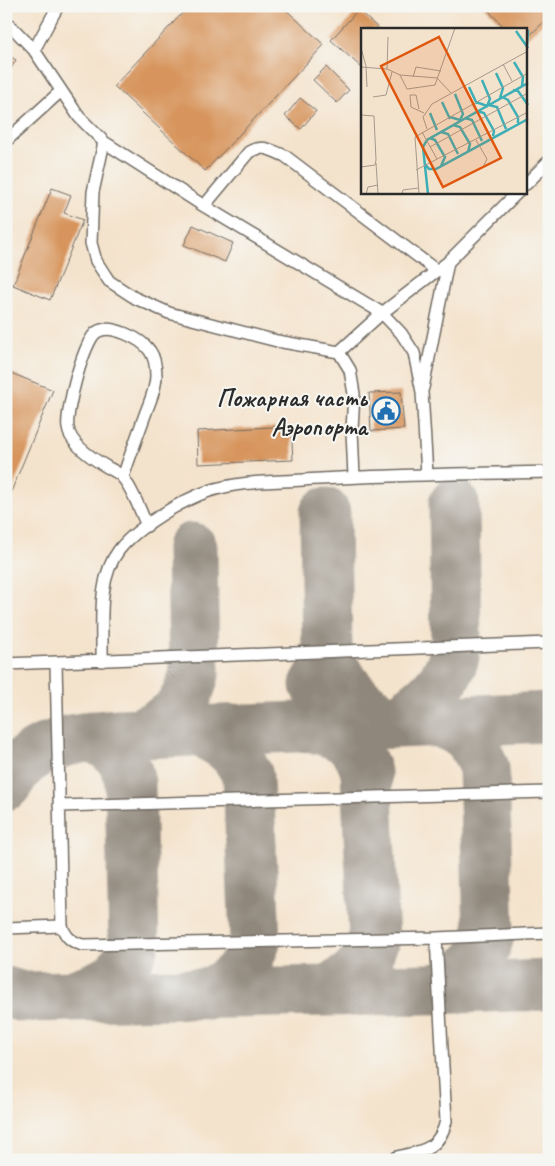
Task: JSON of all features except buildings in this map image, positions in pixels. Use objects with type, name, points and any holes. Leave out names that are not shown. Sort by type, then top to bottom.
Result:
[{"type":"lane","points":[[34,50],[58,6]]},
{"type":"lane","points":[[6,21],[34,50],[79,117],[104,142],[204,206],[382,313],[401,333],[414,353],[422,392],[426,475]]},
{"type":"lane","points":[[6,141],[61,90]]},
{"type":"lane","points":[[104,142],[93,192],[91,243],[96,261],[109,281],[135,298],[169,313],[277,342],[339,352],[350,370],[354,394],[352,430],[354,477]]},
{"type":"lane","points":[[204,206],[249,152],[255,148],[264,147],[284,156],[437,271]]},
{"type":"lane","points":[[528,182],[549,162]]},
{"type":"lane","points":[[339,352],[382,313],[448,262],[516,194]]},
{"type":"lane","points":[[422,392],[448,262]]},
{"type":"lane","points":[[123,477],[155,386],[155,361],[146,345],[116,330],[106,329],[92,335],[68,408],[68,428],[72,439],[95,460],[123,477],[147,526]]},
{"type":"lane","points":[[102,661],[103,597],[108,570],[118,551],[134,534],[173,508],[209,491],[241,484],[354,477],[549,472]]},
{"type":"lane","points":[[6,664],[549,643]]},
{"type":"lane","points":[[56,663],[62,926],[68,939],[83,945],[436,938],[549,933]]},
{"type":"lane","points":[[59,806],[549,792]]},
{"type":"lane","points":[[6,928],[62,926]]},
{"type":"lane","points":[[397,1157],[427,1150],[433,1146],[444,1131],[446,1121],[436,938]]},
{"type":"taxiway","points":[[327,652],[338,675],[353,694],[371,710],[392,723],[414,709],[434,692],[449,671],[456,646],[454,504]]},
{"type":"taxiway","points":[[315,685],[325,668],[327,652],[325,513]]},
{"type":"taxiway","points":[[137,734],[159,724],[175,713],[186,697],[194,674],[192,548]]},
{"type":"taxiway","points":[[6,785],[17,769],[27,759],[39,752],[64,742],[91,737],[118,734],[549,717]]},
{"type":"taxiway","points":[[436,721],[455,729],[467,738],[476,750],[484,768],[489,936],[486,946],[470,968],[439,989]]},
{"type":"taxiway","points":[[311,726],[340,736],[352,745],[362,761],[366,772],[374,939],[366,958],[357,971],[326,991]]},
{"type":"taxiway","points":[[198,731],[228,748],[248,776],[255,941],[248,960],[238,973],[225,984],[208,994]]},
{"type":"taxiway","points":[[71,996],[103,984],[118,974],[129,957],[134,944],[130,783],[128,774],[118,754],[106,744],[91,736]]},
{"type":"taxiway","points":[[6,992],[23,997],[549,985]]},
{"type":"place","name":"Пожарная часть Аэропорта","points":[[386,411]]}]
